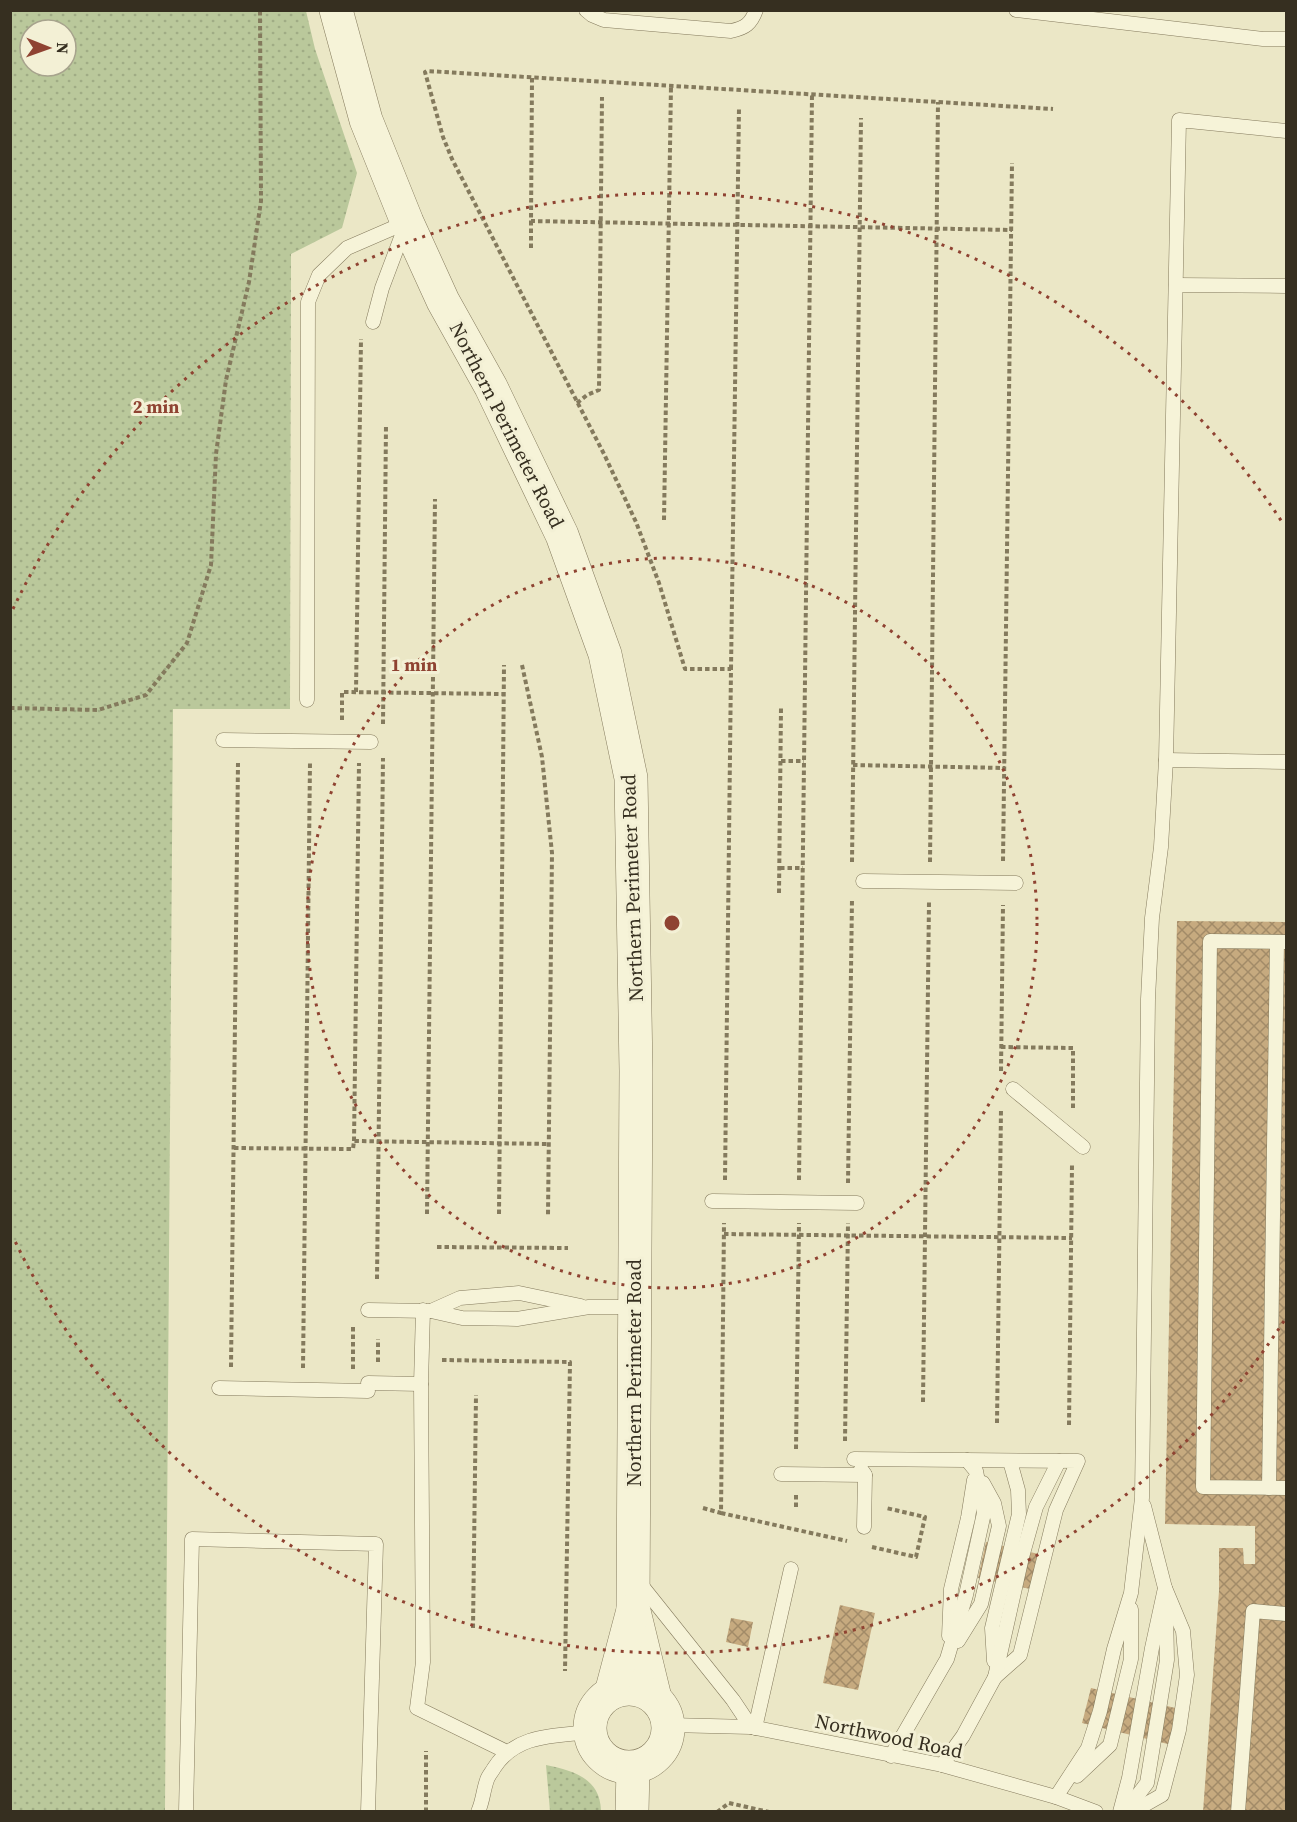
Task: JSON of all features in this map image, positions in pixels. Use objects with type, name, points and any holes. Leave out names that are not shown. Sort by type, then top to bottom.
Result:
[{"type":"street","name":"Northern Perimeter Road","points":[[336,10],[366,120],[407,222],[443,301],[491,387],[562,535],[605,654],[631,778],[636,1071],[634,1574],[633,1607],[611,1693]]},
{"type":"street","name":"Northern Perimeter Road","points":[[633,1607],[662,1711]]},
{"type":"street","points":[[626,1688],[641,1689],[662,1711],[667,1740],[660,1754],[648,1764],[633,1768],[618,1766],[603,1758],[594,1746],[590,1732],[591,1716],[599,1702],[611,1693],[626,1688]]},
{"type":"street","points":[[632,1812],[633,1768]]},
{"type":"lane","points":[[586,10],[604,20],[731,31],[741,29],[752,21],[756,10]]},
{"type":"lane","points":[[1016,10],[1263,39],[1287,39]]},
{"type":"lane","points":[[1056,1797],[1110,1745],[1131,1659],[1131,1593],[1142,1498],[1148,999],[1152,918],[1161,847],[1166,760],[1179,120],[1287,131]]},
{"type":"lane","points":[[372,322],[407,222]]},
{"type":"lane","points":[[307,699],[308,302],[319,275],[347,248],[407,222]]},
{"type":"lane","points":[[1176,285],[1287,286]]},
{"type":"lane","points":[[223,740],[371,742]]},
{"type":"lane","points":[[1166,760],[1287,762]]},
{"type":"lane","points":[[862,881],[1010,883]]},
{"type":"lane","points":[[1269,1488],[1282,942],[1210,941],[1203,1487],[1269,1488],[1287,1488]]},
{"type":"lane","points":[[1007,1086],[1078,1142]]},
{"type":"lane","points":[[718,1201],[853,1203]]},
{"type":"lane","points":[[427,1310],[460,1298],[519,1293],[589,1307]]},
{"type":"lane","points":[[368,1310],[427,1310],[462,1318],[517,1319],[589,1307],[635,1307]]},
{"type":"lane","points":[[427,1310],[420,1384],[423,1662],[417,1708],[507,1752]]},
{"type":"lane","points":[[219,1388],[368,1387],[420,1384]]},
{"type":"lane","points":[[864,1527],[865,1475],[854,1459],[972,1466],[1010,1461],[1078,1461],[1056,1509],[1020,1655],[995,1677]]},
{"type":"lane","points":[[995,1677],[992,1628],[1019,1514],[1018,1491],[1010,1461]]},
{"type":"lane","points":[[942,1765],[963,1736],[995,1677],[1022,1557],[1036,1507],[1059,1461]]},
{"type":"lane","points":[[891,1756],[947,1659],[966,1596],[984,1513],[972,1466]]},
{"type":"lane","points":[[781,1474],[865,1475]]},
{"type":"lane","points":[[1132,1812],[1162,1795],[1180,1719],[1187,1675],[1183,1631],[1165,1588],[1142,1498]]},
{"type":"lane","points":[[186,1812],[192,1539],[376,1544],[368,1812]]},
{"type":"lane","points":[[753,1728],[790,1569]]},
{"type":"lane","points":[[634,1574],[753,1728]]},
{"type":"lane","points":[[1123,1812],[1165,1588]]},
{"type":"lane","points":[[1123,1812],[1148,1783],[1167,1660],[1165,1588]]},
{"type":"lane","points":[[1056,1797],[1088,1748],[1131,1593]]},
{"type":"lane","points":[[1238,1812],[1253,1611],[1287,1614]]},
{"type":"lane","name":"Northwood Road","points":[[662,1711],[942,1765],[1056,1797],[1096,1812]]},
{"type":"lane","points":[[482,1809],[487,1779],[507,1752],[520,1743],[538,1738],[590,1732]]},
{"type":"path","points":[[10,708],[98,710],[146,695],[187,644],[211,565],[216,454],[226,380],[249,282],[261,201],[260,10]]},
{"type":"path","points":[[731,669],[685,669],[659,583],[636,522],[604,454],[452,159],[443,137],[425,72],[1053,109]]},
{"type":"path","points":[[531,248],[532,78]]},
{"type":"path","points":[[664,520],[671,86]]},
{"type":"path","points":[[796,1449],[812,95]]},
{"type":"path","points":[[577,403],[587,395],[599,390],[602,97]]},
{"type":"path","points":[[924,1402],[938,102]]},
{"type":"path","points":[[703,1508],[721,1513],[724,1234],[718,1201],[731,669],[739,108]]},
{"type":"path","points":[[852,868],[861,118]]},
{"type":"path","points":[[1007,1086],[1001,1047],[1010,883],[1005,768],[1012,163]]},
{"type":"path","points":[[531,221],[1011,230]]},
{"type":"path","points":[[356,692],[361,335]]},
{"type":"path","points":[[383,728],[386,425]]},
{"type":"path","points":[[427,1214],[435,499]]},
{"type":"path","points":[[499,1214],[504,665]]},
{"type":"path","points":[[522,665],[542,757],[552,852],[548,1215]]},
{"type":"path","points":[[342,741],[342,692],[504,694]]},
{"type":"path","points":[[779,893],[781,708]]},
{"type":"path","points":[[377,1279],[383,751]]},
{"type":"path","points":[[231,1372],[238,759]]},
{"type":"path","points":[[303,1372],[310,759]]},
{"type":"path","points":[[234,1148],[354,1149],[359,760]]},
{"type":"path","points":[[781,761],[804,761]]},
{"type":"path","points":[[853,765],[1005,768]]},
{"type":"path","points":[[779,868],[803,868]]},
{"type":"path","points":[[845,1475],[848,1235],[853,1203],[852,892]]},
{"type":"path","points":[[1001,1047],[1073,1048],[1078,1142],[1072,1238],[1069,1425]]},
{"type":"path","points":[[997,1423],[1001,1107]]},
{"type":"path","points":[[354,1142],[549,1144]]},
{"type":"path","points":[[724,1234],[1072,1238]]},
{"type":"path","points":[[437,1247],[568,1248]]},
{"type":"path","points":[[352,1378],[353,1324]]},
{"type":"path","points":[[378,1339],[378,1372]]},
{"type":"path","points":[[439,1360],[570,1362],[565,1671]]},
{"type":"path","points":[[473,1628],[476,1395]]},
{"type":"path","points":[[844,1533],[844,1540]]},
{"type":"path","points":[[426,1751],[426,1812]]},
{"type":"path","points":[[717,1812],[729,1803],[769,1812]]},
{"type":"green space","points":[[11,10],[306,11],[315,49],[357,173],[342,228],[291,254],[290,709],[173,709],[165,1811],[11,1811]]},
{"type":"green space","points":[[546,1765],[575,1773],[584,1778],[596,1791],[601,1811],[550,1811]]},
{"type":"building","points":[[1177,921],[1286,922],[1286,1812],[1203,1812],[1219,1591],[1219,1548],[1243,1548],[1244,1564],[1255,1564],[1255,1526],[1165,1524]]},
{"type":"building","points":[[986,1542],[1043,1555],[1035,1590],[978,1578]]},
{"type":"building","points":[[840,1605],[875,1613],[858,1690],[823,1683]]},
{"type":"building","points":[[731,1618],[753,1622],[748,1647],[726,1642]]},
{"type":"building","points":[[1091,1688],[1188,1711],[1180,1747],[1082,1723]]}]
